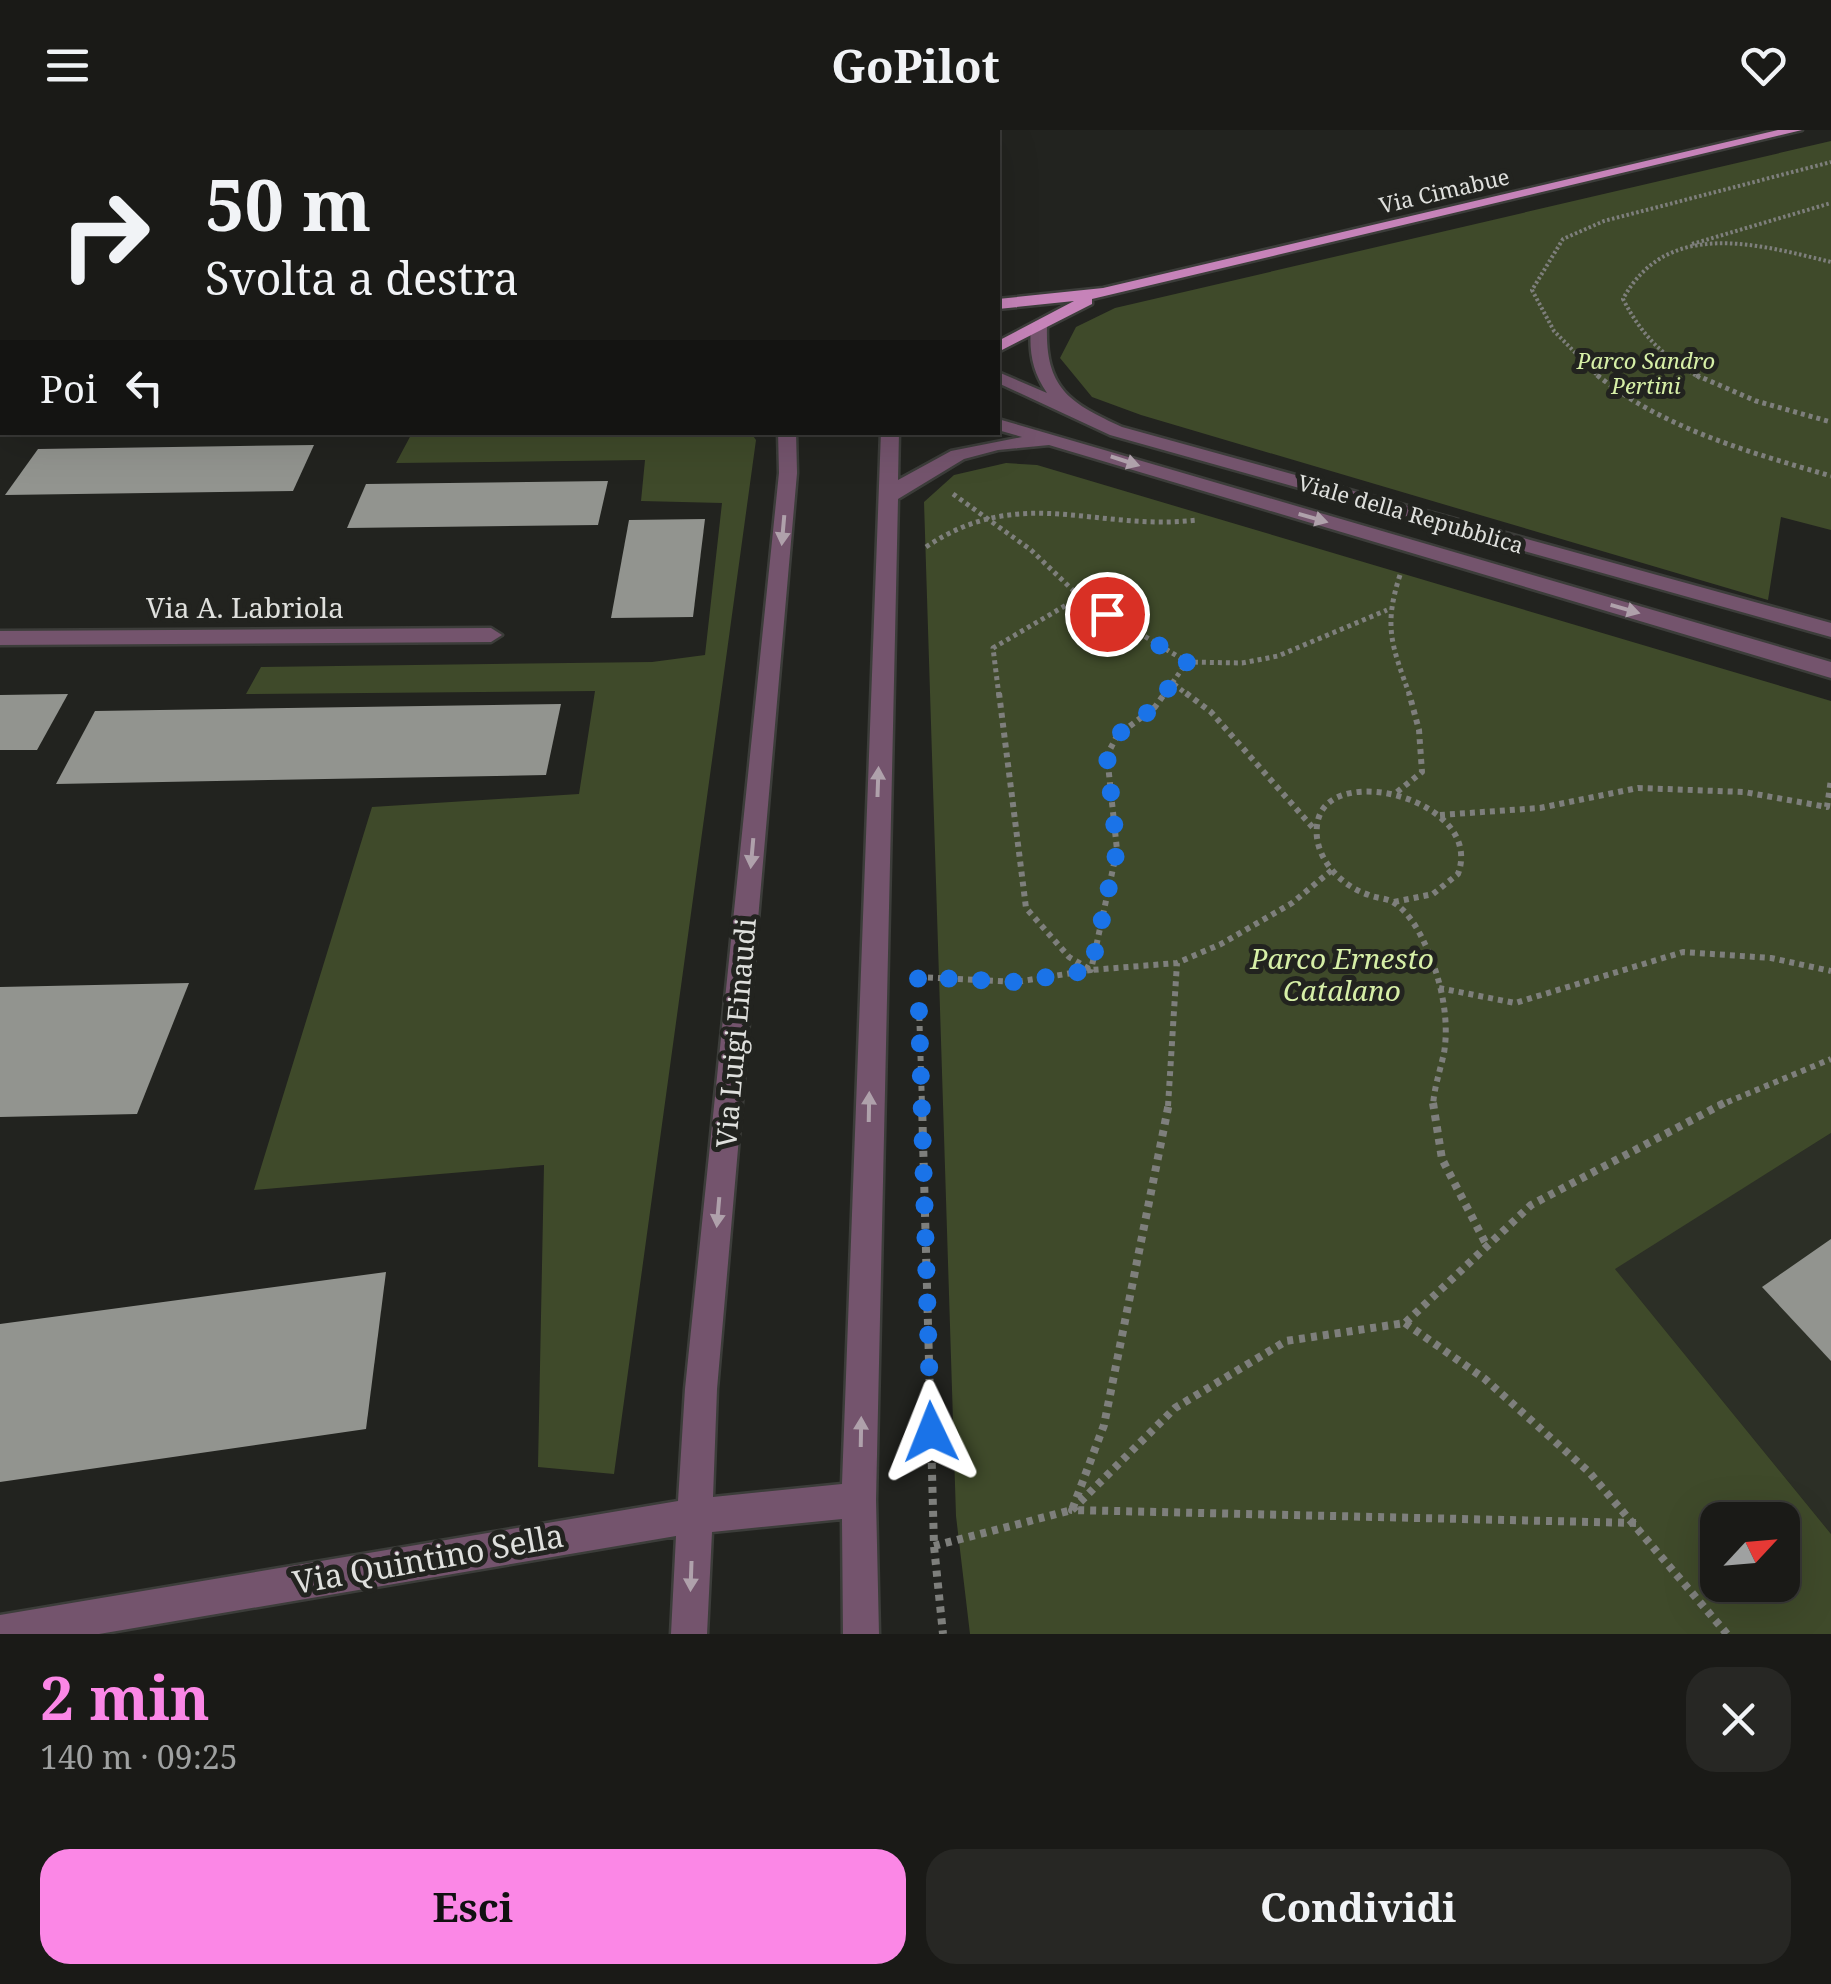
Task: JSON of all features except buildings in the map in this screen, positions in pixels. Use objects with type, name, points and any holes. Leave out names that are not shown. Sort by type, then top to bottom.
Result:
[{"type":"main road","name":"Via Cimabue","points":[[1000,304],[1102,293],[1795,130]]},
{"type":"main road","name":"Via Cimabue","points":[[1000,346],[1102,293]]},
{"type":"street","points":[[1039,326],[1037,358],[1047,382],[1070,412]]},
{"type":"street","name":"Viale della Repubblica","points":[[1000,378],[1116,432],[1831,630]]},
{"type":"street","name":"Viale della Repubblica","points":[[1000,425],[1831,670]]},
{"type":"street","name":"Via Luigi Einaudi","points":[[688,1634],[706,1330],[788,472],[787,435]]},
{"type":"street","points":[[862,1634],[859,1500],[890,435]]},
{"type":"street","points":[[886,499],[935,462],[982,447],[1031,442],[1082,447]]},
{"type":"street","name":"Via A. Labriola","points":[[0,638],[491,635]]},
{"type":"street","name":"Via Quintino Sella","points":[[0,1633],[632,1522],[859,1500]]},
{"type":"path","points":[[1831,162],[1604,221],[1563,239],[1532,290],[1544,320],[1566,350],[1617,393],[1685,427],[1831,476]]},
{"type":"path","points":[[1831,204],[1661,252],[1632,272],[1623,298],[1642,334],[1688,372],[1773,408],[1831,422]]},
{"type":"path","points":[[1682,247],[1745,246],[1831,262]]},
{"type":"path","points":[[951,492],[1031,550],[1080,597],[1187,662],[1242,663],[1278,656],[1387,610]]},
{"type":"path","points":[[919,560],[924,548],[950,526],[980,515],[1010,511],[1185,523],[1200,520],[1207,508]]},
{"type":"path","points":[[1396,793],[1422,772],[1418,722],[1393,660],[1387,610],[1404,565]]},
{"type":"path","points":[[1080,597],[992,648],[1026,908],[1068,957],[1091,970]]},
{"type":"path","points":[[1091,970],[1117,850],[1107,756],[1116,736],[1140,721],[1174,684],[1187,662]]},
{"type":"path","points":[[1174,684],[1211,712],[1316,831]]},
{"type":"path","points":[[1439,815],[1540,808],[1638,788],[1744,792],[1829,806],[1831,779]]},
{"type":"path","points":[[1362,791],[1396,793],[1439,815],[1461,850],[1462,868],[1454,883],[1418,902],[1394,902],[1349,885],[1319,851],[1316,831],[1320,814],[1332,800],[1362,791]]},
{"type":"path","points":[[918,977],[1016,982],[1091,970],[1177,963],[1221,944],[1279,910],[1332,870]]},
{"type":"path","points":[[1394,902],[1419,930],[1437,973],[1445,1046],[1432,1106],[1444,1159],[1465,1210],[1486,1244]]},
{"type":"path","points":[[1438,988],[1514,1002],[1683,952],[1771,958],[1831,971]]},
{"type":"path","points":[[918,958],[934,1546],[943,1634]]},
{"type":"path","points":[[1072,1510],[1104,1425],[1172,1087],[1177,963]]},
{"type":"path","points":[[1072,1510],[1175,1408],[1286,1341],[1405,1323],[1531,1204],[1698,1114],[1831,1059]]},
{"type":"path","points":[[1405,1323],[1485,1378],[1589,1472],[1727,1634]]},
{"type":"path","points":[[934,1546],[1072,1510],[1636,1524]]},
{"type":"shaded area","points":[[1831,1133],[1831,1534],[1614,1268]]},
{"type":"green space","name":"Parco Sandro Pertini","points":[[1831,141],[1831,530],[1781,517],[1768,600],[1141,415],[1092,397],[1060,358],[1076,327],[1115,308]]},
{"type":"green space","points":[[411,435],[752,435],[756,440],[614,1474],[538,1467],[544,1165],[254,1190],[372,807],[579,794],[595,691],[246,694],[261,667],[652,662],[705,655],[722,503],[641,501],[645,460],[396,463]]},
{"type":"green space","name":"Parco Ernesto Catalano","points":[[1006,463],[1037,465],[1831,701],[1831,1133],[1615,1269],[1831,1534],[1831,1634],[970,1634],[956,1516],[924,502],[954,475]]},
{"type":"route","points":[[931,1432],[918,977],[1016,982],[1091,970],[1117,850],[1107,756],[1116,736],[1155,707],[1187,662],[1107,614]]}]
